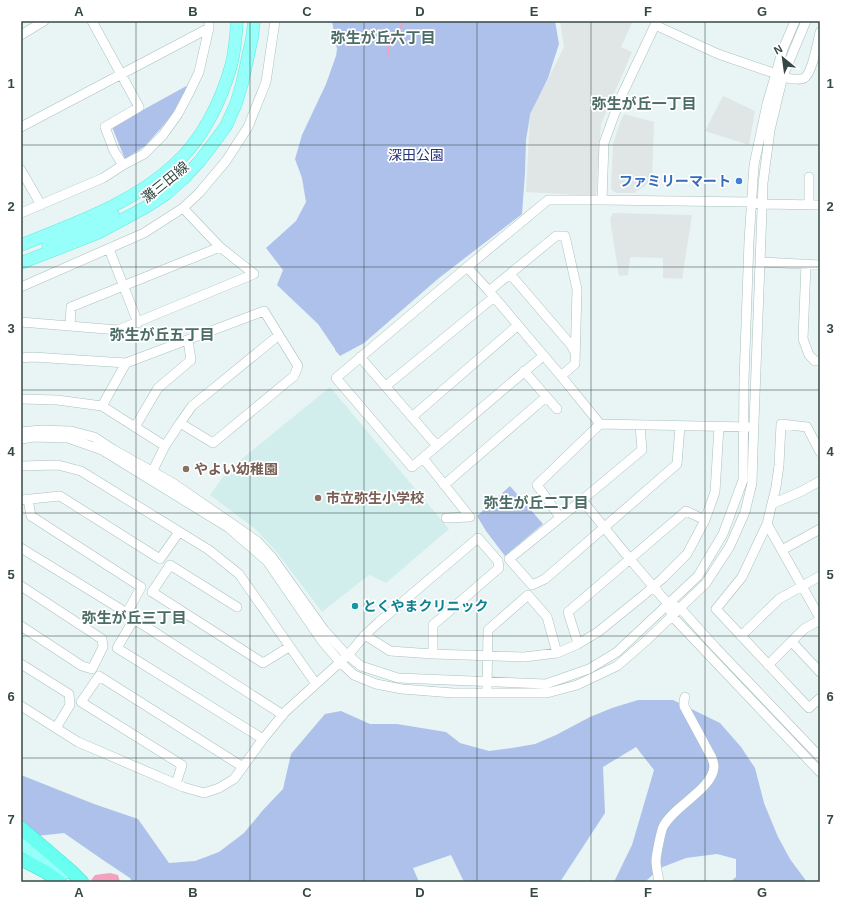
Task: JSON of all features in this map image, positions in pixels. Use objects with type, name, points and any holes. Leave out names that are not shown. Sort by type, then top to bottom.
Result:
[{"type":"highway","points":[[21,828],[82,882]]},
{"type":"highway","points":[[21,859],[44,871],[60,882]]},
{"type":"main road","points":[[21,239],[53,226],[113,197],[142,181],[171,159],[183,146],[195,129],[214,95],[224,62],[230,21]]},
{"type":"main road","points":[[24,260],[98,234],[166,194],[188,174],[226,126],[236,104],[252,38],[245,21]]},
{"type":"main road","name":"灘三田線","points":[[21,246],[106,210],[158,179],[175,165],[194,143],[212,116],[223,90],[231,65],[236,40],[245,21]]},
{"type":"main road","name":"灘三田線","points":[[24,260],[139,203],[161,189],[192,160],[210,138],[225,111],[236,82],[244,51],[245,21]]},
{"type":"main road","points":[[53,226],[106,210]]},
{"type":"main road","points":[[21,844],[76,882]]},
{"type":"street","points":[[21,34],[44,21]]},
{"type":"street","points":[[92,21],[139,107],[105,127],[114,151],[123,165]]},
{"type":"street","points":[[21,287],[144,233],[183,208],[199,193],[226,160],[248,127],[266,82],[275,21]]},
{"type":"street","points":[[21,432],[41,430],[71,431],[94,437],[228,528],[267,561],[322,641],[340,662],[354,675],[376,684],[453,693],[547,693],[577,685],[617,666],[647,640],[706,583],[730,546],[745,512],[752,483],[762,183],[783,49],[795,21]]},
{"type":"street","points":[[21,439],[34,437],[68,438],[102,450],[151,475],[173,483],[257,541],[272,557],[324,630],[348,656],[361,666],[398,678],[486,683],[546,684],[589,669],[617,652],[698,576],[723,534],[742,480],[751,202],[754,166],[767,104],[779,75],[806,21]]},
{"type":"street","points":[[602,200],[604,143],[620,99],[656,23],[718,54],[797,80],[808,75],[820,32]]},
{"type":"street","points":[[21,127],[121,74],[209,24]]},
{"type":"street","points":[[21,213],[103,178],[144,154],[163,135],[178,114],[199,72],[209,24]]},
{"type":"street","points":[[21,170],[41,205]]},
{"type":"street","points":[[809,177],[809,205]]},
{"type":"street","points":[[543,356],[412,467],[336,378],[548,200],[751,202],[762,204],[820,206]]},
{"type":"street","points":[[21,322],[118,330],[254,274],[220,247],[183,208]]},
{"type":"street","points":[[386,386],[491,294],[510,274],[556,236],[565,236],[576,289],[575,364],[561,376]]},
{"type":"street","points":[[70,326],[71,307],[220,247]]},
{"type":"street","points":[[109,249],[138,322]]},
{"type":"street","points":[[760,262],[820,265]]},
{"type":"street","points":[[806,264],[803,339],[809,355],[815,361],[820,361]]},
{"type":"street","points":[[467,267],[561,376],[597,421],[640,425],[719,427],[754,425]]},
{"type":"street","points":[[510,274],[576,352]]},
{"type":"street","points":[[21,358],[33,357],[126,363],[264,311],[298,366],[294,376],[213,443],[180,423]]},
{"type":"street","points":[[412,417],[517,326]]},
{"type":"street","points":[[151,475],[165,446],[192,406],[279,335]]},
{"type":"street","points":[[135,427],[158,388],[191,360],[188,340]]},
{"type":"street","points":[[360,357],[436,446]]},
{"type":"street","points":[[102,406],[126,363]]},
{"type":"street","points":[[524,371],[557,409]]},
{"type":"street","points":[[444,485],[546,397]]},
{"type":"street","points":[[21,399],[57,400],[102,406],[165,446]]},
{"type":"street","points":[[560,517],[537,485],[597,421]]},
{"type":"street","points":[[820,452],[807,427],[780,424],[779,465],[776,488],[767,524],[742,577],[716,609],[809,708],[820,698]]},
{"type":"street","points":[[640,425],[642,450],[509,559],[532,585],[546,580],[604,527],[677,464],[680,426]]},
{"type":"street","points":[[366,635],[390,651],[433,654],[524,657],[557,653],[578,644],[598,632],[645,594],[687,554],[705,520],[715,492],[719,427]]},
{"type":"street","points":[[423,458],[470,517],[446,518]]},
{"type":"street","points":[[21,466],[58,465],[80,471],[209,550],[239,574],[316,684]]},
{"type":"street","points":[[772,504],[802,491],[820,481]]},
{"type":"street","points":[[21,548],[127,613],[141,587],[31,516],[25,499],[60,496],[160,559],[179,532]]},
{"type":"street","points":[[582,500],[668,604],[672,616],[730,679],[819,764]]},
{"type":"street","points":[[578,644],[568,612],[629,558],[686,511],[705,520]]},
{"type":"street","points":[[767,524],[820,619],[804,630],[768,665]]},
{"type":"street","points":[[782,550],[820,530]]},
{"type":"street","points":[[21,706],[78,742],[176,784],[204,793],[219,788],[234,779],[263,739],[283,715],[348,656],[379,622],[478,538],[498,561],[499,568],[433,625],[433,654]]},
{"type":"street","points":[[237,607],[170,564],[152,592],[263,663],[289,646]]},
{"type":"street","points":[[741,636],[779,599],[820,576]]},
{"type":"street","points":[[21,586],[102,639],[103,647],[92,669],[82,666],[21,626]]},
{"type":"street","points":[[487,693],[488,630],[528,595],[547,617],[557,653]]},
{"type":"street","points":[[668,604],[680,608],[819,764]]},
{"type":"street","points":[[263,739],[117,648],[134,619],[283,715]]},
{"type":"street","points":[[792,642],[820,672]]},
{"type":"street","points":[[21,664],[69,694],[70,704],[56,728]]},
{"type":"street","points":[[176,784],[182,765],[81,702],[98,676],[244,767]]},
{"type":"street","points":[[659,882],[656,860],[662,828],[676,810],[702,789],[711,776],[714,766],[712,758],[684,706],[685,697]]},
{"type":"shaded area","points":[[560,21],[628,21],[632,23],[621,47],[632,52],[601,124],[596,196],[526,192],[530,114],[564,47]]},
{"type":"shaded area","points":[[723,96],[755,111],[749,145],[705,131]]},
{"type":"shaded area","points":[[624,114],[654,122],[652,181],[634,193],[616,193],[611,189],[613,144]]},
{"type":"shaded area","points":[[613,213],[692,215],[682,279],[663,278],[663,258],[630,257],[628,275],[619,276],[610,219]]},
{"type":"shaded area","name":"市立弥生小学校","points":[[330,387],[449,529],[386,583],[369,575],[322,612],[275,550],[254,528],[210,495],[227,471]]},
{"type":"shaded area","points":[[110,873],[118,875],[120,882],[93,882],[91,880],[95,875]]},
{"type":"green space","name":"深田公園","points":[[332,21],[555,21],[559,44],[548,78],[530,116],[526,140],[522,214],[439,278],[364,343],[340,356],[318,324],[277,285],[283,270],[266,248],[296,221],[306,202],[302,178],[295,159],[302,135],[326,84],[336,56],[337,49]]},
{"type":"green space","points":[[190,84],[176,109],[162,127],[145,146],[125,159],[112,127]]},
{"type":"green space","points":[[510,486],[543,524],[505,556],[486,531],[477,516]]},
{"type":"green space","points":[[638,700],[673,700],[720,723],[741,747],[755,768],[764,803],[778,837],[790,859],[807,882],[730,882],[736,877],[736,859],[717,854],[686,858],[660,868],[646,882],[614,882],[632,845],[654,770],[636,747],[603,767],[605,813],[560,882],[464,882],[451,855],[413,868],[419,882],[132,882],[130,878],[64,833],[37,836],[21,845],[21,775],[94,804],[138,819],[169,863],[195,861],[219,852],[244,833],[283,789],[291,754],[325,714],[341,711],[370,724],[397,724],[446,732],[460,743],[489,751],[535,744],[590,717]]},
{"type":"waterway","points":[[388,55],[390,40],[399,29],[402,21]]},
{"type":"place","name":"ファミリーマート","points":[[739,181]]},
{"type":"place","name":"やよい幼稚園","points":[[186,469]]},
{"type":"place","name":"市立弥生小学校","points":[[318,498]]},
{"type":"place","name":"とくやまクリニック","points":[[355,606]]},
{"type":"district","name":"弥生が丘六丁目","points":[[383,38]]},
{"type":"district","name":"弥生が丘一丁目","points":[[644,104]]},
{"type":"district","name":"弥生が丘五丁目","points":[[162,335]]},
{"type":"district","name":"弥生が丘二丁目","points":[[536,503]]},
{"type":"district","name":"弥生が丘三丁目","points":[[134,618]]}]
